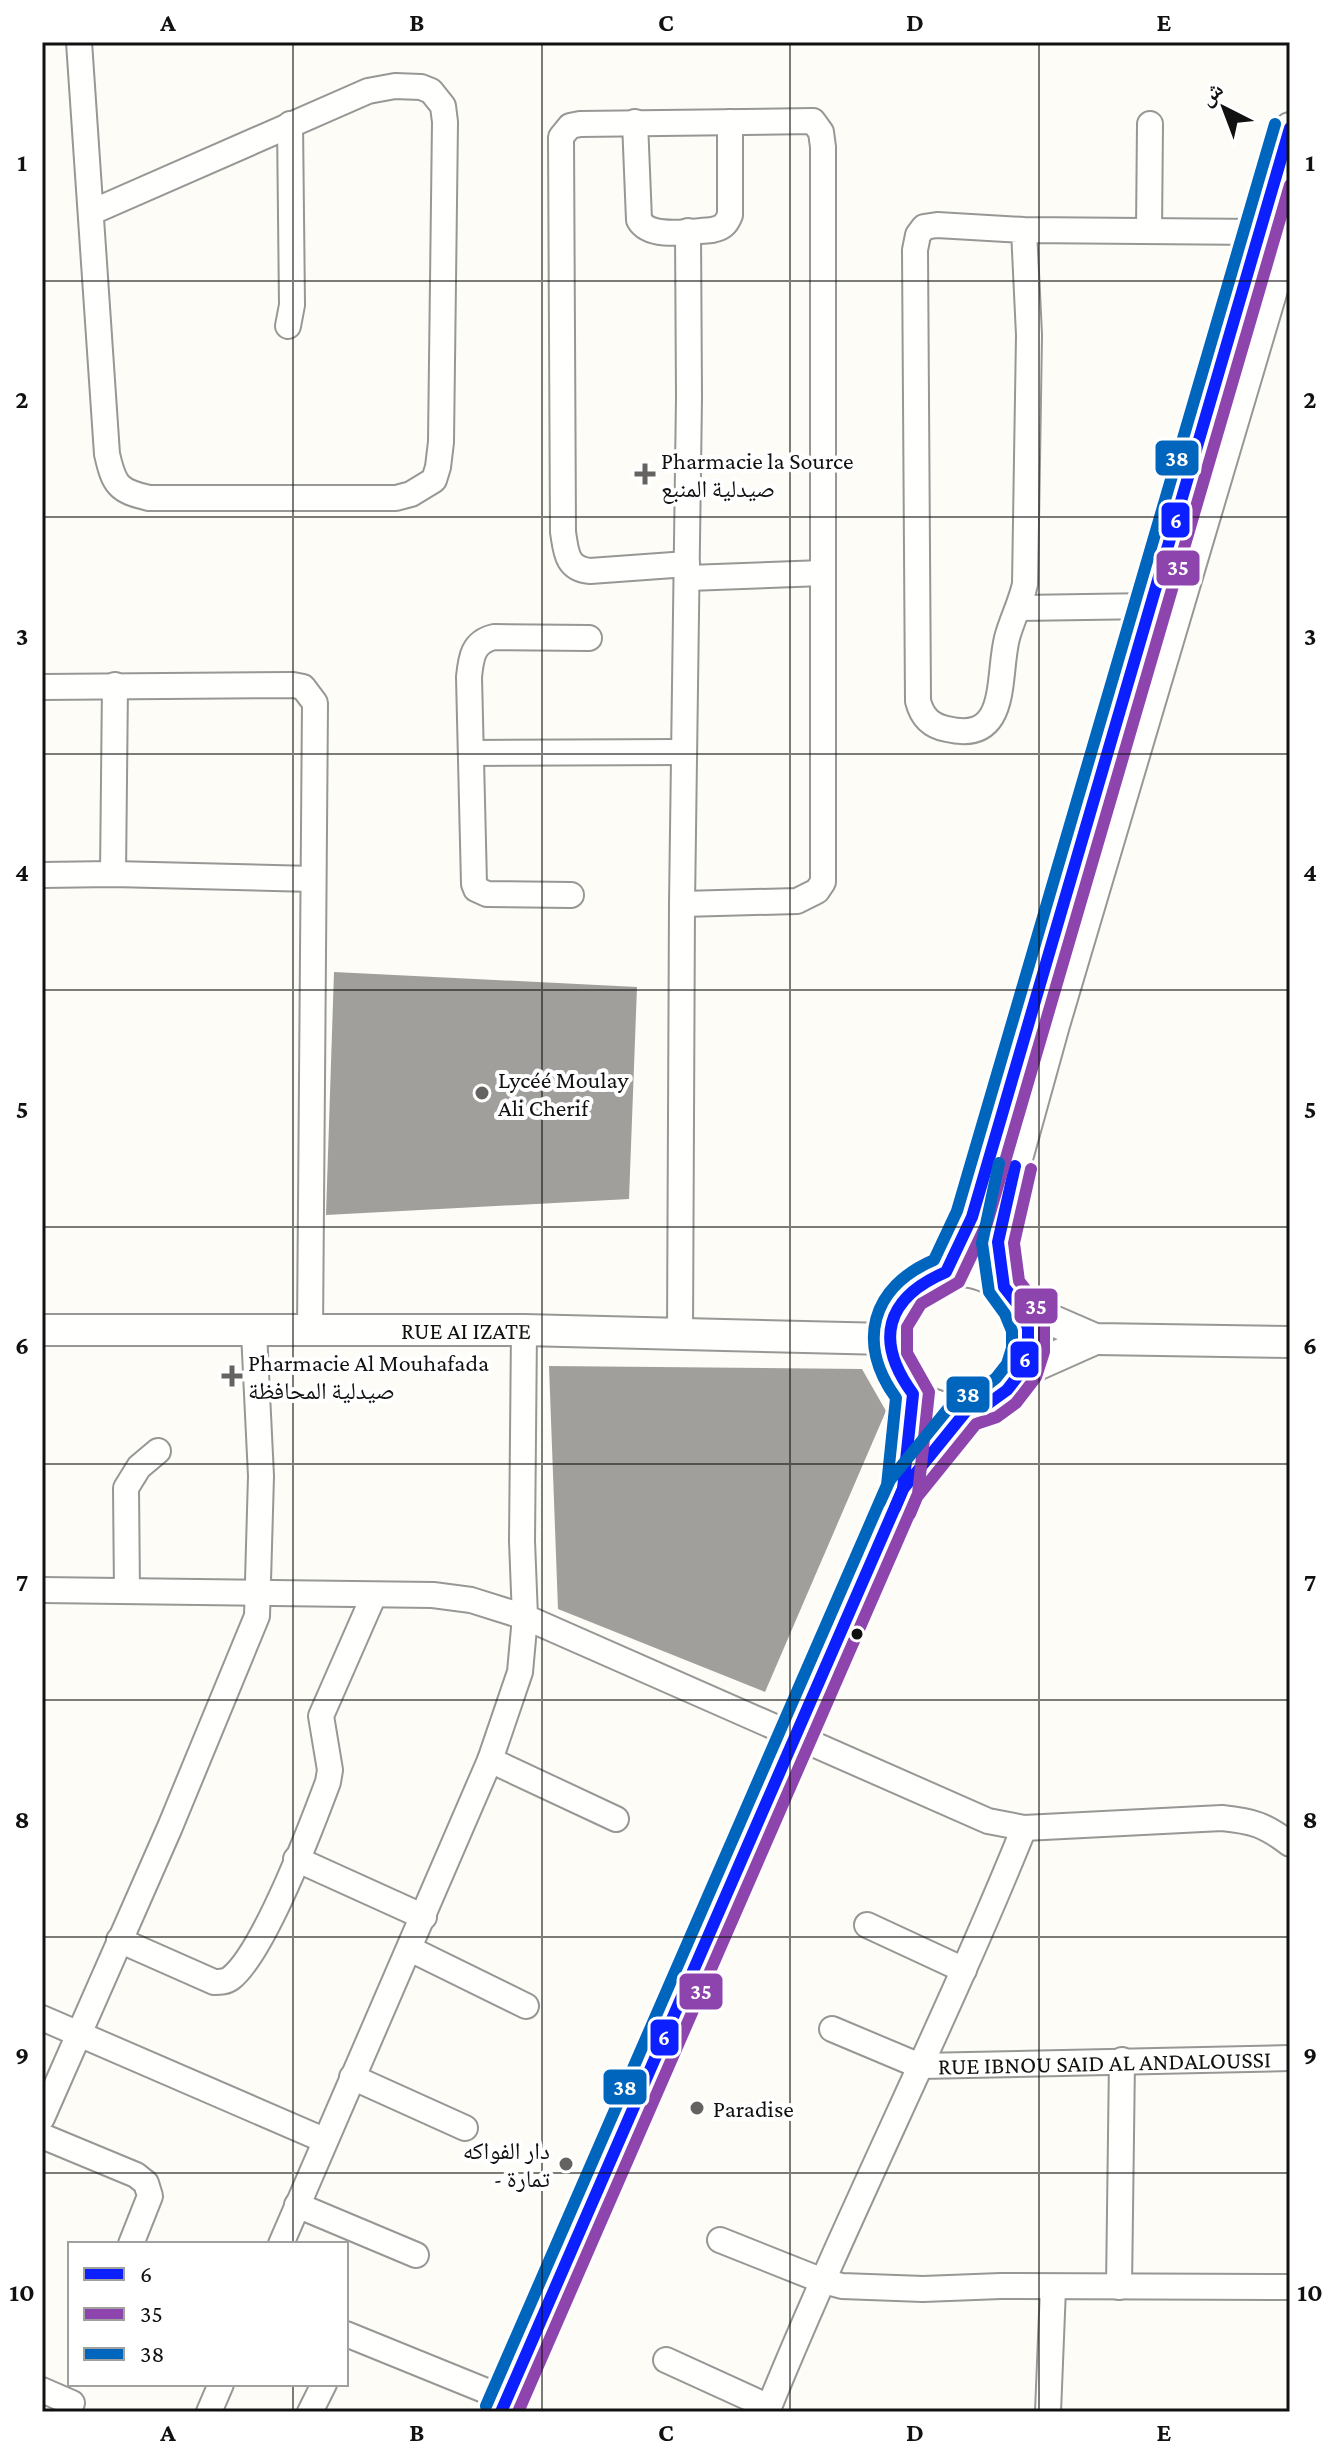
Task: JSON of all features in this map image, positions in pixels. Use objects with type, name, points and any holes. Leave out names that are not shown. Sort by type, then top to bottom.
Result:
[{"type":"main road","points":[[903,1489],[913,1394]]},
{"type":"main road","points":[[504,2405],[903,1489],[967,1410]]},
{"type":"street","points":[[79,42],[107,454],[118,486],[128,493],[149,498],[371,499],[411,494],[434,480],[441,442],[443,106],[431,91],[421,87],[395,86],[347,98],[92,212]]},
{"type":"street","points":[[682,904],[797,901],[817,891],[823,882],[823,573],[823,138],[813,121],[635,122],[570,126],[561,137],[563,516],[566,556],[576,568],[590,571],[823,573]]},
{"type":"street","points":[[635,122],[639,220],[642,226],[652,231],[719,229],[727,222],[730,215],[730,122]]},
{"type":"street","points":[[288,326],[292,305],[290,124]]},
{"type":"street","points":[[1149,231],[1150,124]]},
{"type":"street","points":[[946,1272],[972,1217],[1290,128]]},
{"type":"street","points":[[1024,230],[1029,335],[1027,567],[1019,608],[1006,640],[994,715],[983,726],[961,733],[937,727],[921,712],[918,701],[915,243],[920,231],[929,225],[1024,230],[1260,232]]},
{"type":"street","points":[[1095,1339],[1012,1296],[987,1276],[967,1271],[946,1272],[926,1278],[906,1294],[893,1315],[888,1339],[891,1360],[899,1378],[913,1394],[931,1405],[967,1410],[989,1403],[1007,1390],[1021,1372],[1028,1350],[1028,1328],[1012,1296],[998,1242],[1003,1209],[1054,1025],[1290,229]]},
{"type":"street","points":[[680,1334],[682,904],[688,571],[688,231]]},
{"type":"street","points":[[1019,608],[1152,606]]},
{"type":"street","points":[[571,895],[496,895],[476,889],[472,871],[469,677],[472,652],[478,644],[494,637],[589,638]]},
{"type":"street","points":[[42,687],[279,684],[303,687],[310,693],[317,713],[310,1332]]},
{"type":"street","points":[[113,874],[115,685]]},
{"type":"street","points":[[472,753],[684,752]]},
{"type":"street","points":[[42,875],[313,879]]},
{"type":"street","name":"RUE AI IZATE","points":[[42,1330],[524,1330],[888,1339]]},
{"type":"street","points":[[282,2242],[490,1760],[520,1672],[525,1617],[522,1541],[524,1330]]},
{"type":"street","points":[[42,2118],[257,1616],[261,1476],[254,1332]]},
{"type":"street","points":[[1021,1372],[1095,1339],[1290,1342]]},
{"type":"street","points":[[127,1591],[126,1488],[139,1467],[158,1451]]},
{"type":"street","points":[[42,1590],[433,1595],[471,1600],[525,1617],[988,1821],[1024,1828],[1222,1818],[1254,1822],[1269,1828],[1290,1844]]},
{"type":"street","points":[[119,1940],[214,1982],[224,1982],[240,1969],[259,1941],[328,1782],[330,1770],[321,1726],[324,1707],[374,1595]]},
{"type":"street","points":[[490,1760],[616,1819]]},
{"type":"street","points":[[666,2360],[768,2410],[1024,1828]]},
{"type":"street","points":[[296,1859],[424,1917]]},
{"type":"street","points":[[867,1925],[964,1970]]},
{"type":"street","points":[[410,1949],[526,2006]]},
{"type":"street","points":[[42,2018],[324,2140]]},
{"type":"street","points":[[832,2029],[920,2066]]},
{"type":"street","name":"RUE IBNOU SAID AL ANDALOUSSI","points":[[920,2066],[1290,2058]]},
{"type":"street","points":[[1119,2287],[1122,2060]]},
{"type":"street","points":[[352,2077],[465,2128]]},
{"type":"street","points":[[42,2136],[136,2175],[146,2183],[150,2196],[132,2242]]},
{"type":"street","points":[[297,2205],[416,2255]]},
{"type":"street","points":[[720,2240],[842,2286],[909,2289],[1290,2287]]},
{"type":"street","points":[[1048,2412],[1053,2288]]},
{"type":"street","points":[[348,2337],[504,2405]]},
{"type":"street","points":[[209,2412],[220,2386]]},
{"type":"street","points":[[310,2412],[323,2386]]},
{"type":"street","points":[[42,2390],[72,2400]]},
{"type":"building","name":"Lycéé Moulay Ali Cherif","points":[[334,972],[637,987],[629,1199],[326,1215]]},
{"type":"building","points":[[549,1366],[862,1369],[886,1411],[765,1692],[558,1609]]},
{"type":"transit line","name":"38","points":[[486,2406],[887,1485],[896,1398],[876,1357],[876,1318],[896,1285],[934,1260],[957,1211],[1275,124]]},
{"type":"transit line","name":"6","points":[[501,2412],[903,1489],[913,1394],[893,1356],[890,1339],[892,1323],[898,1308],[910,1295],[946,1272],[972,1217],[1290,128]]},
{"type":"transit line","name":"35","points":[[518,2412],[918,1494],[929,1392],[907,1353],[907,1327],[921,1304],[959,1282],[987,1223],[1290,185]]},
{"type":"transit line","name":"38","points":[[880,1502],[890,1480],[956,1399],[982,1389],[1007,1364],[1012,1348],[1012,1331],[1005,1314],[989,1292],[982,1243],[999,1163]]},
{"type":"transit line","name":"6","points":[[895,1508],[903,1489],[967,1410],[989,1403],[1007,1390],[1021,1372],[1028,1350],[1028,1328],[1019,1306],[1004,1287],[998,1242],[1015,1166]]},
{"type":"transit line","name":"35","points":[[910,1514],[917,1497],[976,1424],[997,1417],[1016,1403],[1036,1377],[1044,1352],[1044,1325],[1033,1299],[1019,1281],[1014,1243],[1031,1169]]},
{"type":"place","name":"Pharmacie la Source صيدلية المنبع","points":[[645,474]]},
{"type":"place","name":"Lycéé Moulay Ali Cherif","points":[[482,1093]]},
{"type":"place","name":"Pharmacie Al Mouhafada صيدلية المحافظة","points":[[232,1376]]},
{"type":"place","name":"Paradise","points":[[697,2108]]},
{"type":"place","name":"دار الفواكه - تمارة","points":[[566,2164]]}]
